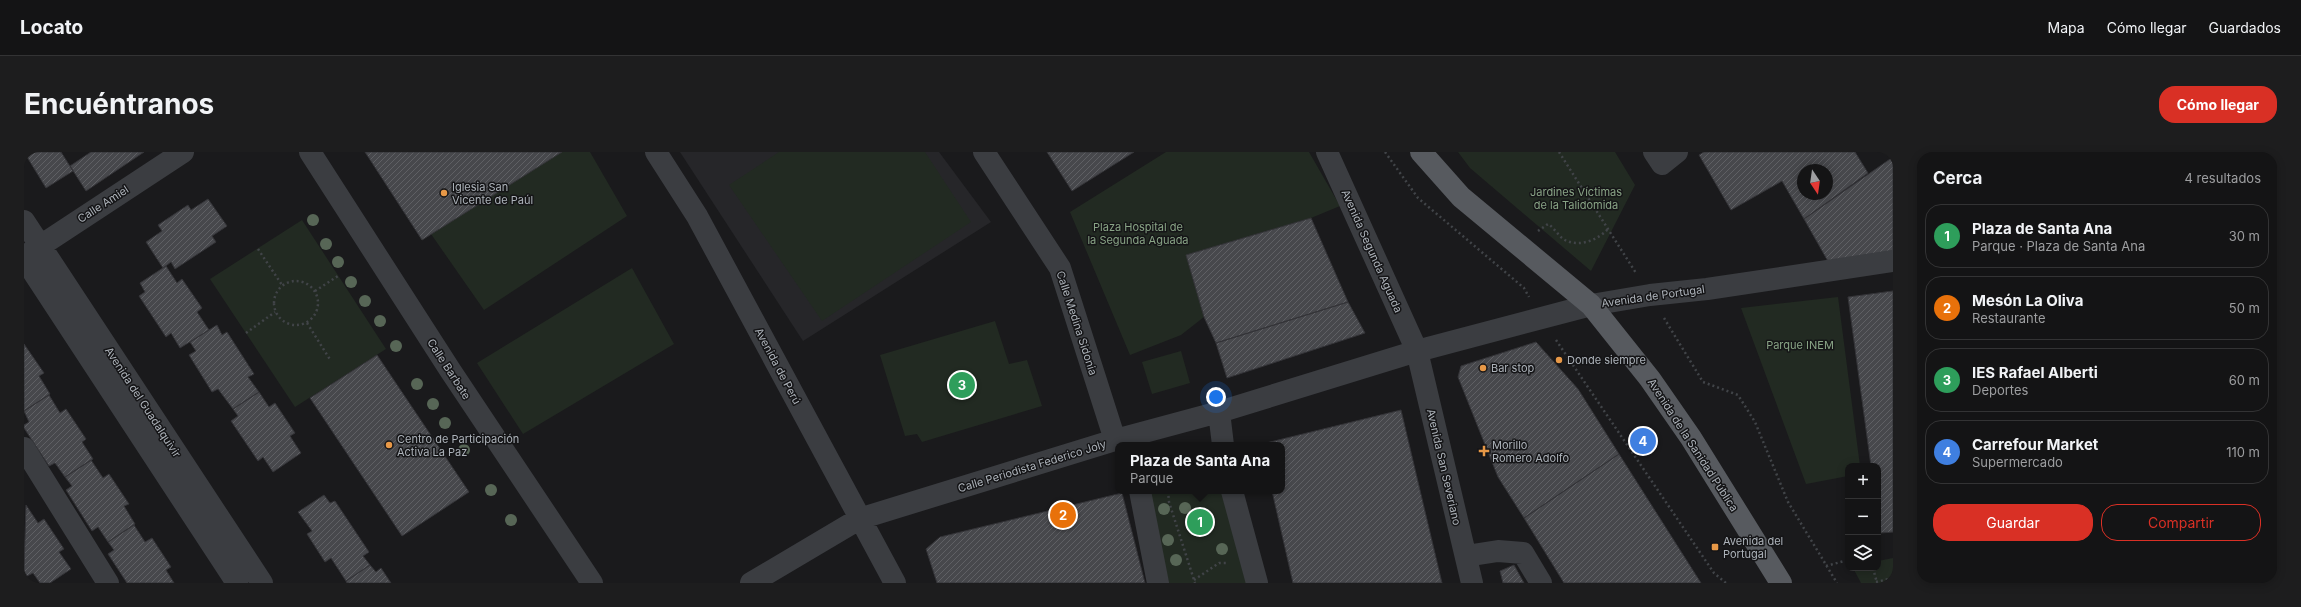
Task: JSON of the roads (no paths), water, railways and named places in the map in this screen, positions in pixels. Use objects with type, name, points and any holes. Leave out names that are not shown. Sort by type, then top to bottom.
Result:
[{"type":"main road","name":"Avenida de la Sanidad Pública","points":[[1421,152],[1461,197],[1591,305],[1650,379],[1687,432],[1781,583]]},
{"type":"street","name":"Calle Amiel","points":[[29,254],[183,152]]},
{"type":"street","name":"Calle Barbate","points":[[310,152],[450,370],[592,583]]},
{"type":"street","name":"Avenida de Perú","points":[[656,152],[697,216],[859,519],[895,583]]},
{"type":"street","name":"Calle Medina Sidonia","points":[[984,152],[1060,268],[1125,441]]},
{"type":"street","name":"Avenida Segunda Aguada","points":[[1327,152],[1417,351]]},
{"type":"street","points":[[1654,152],[1662,164],[1677,152]]},
{"type":"street","name":"Avenida del Guadalquivir","points":[[24,221],[29,254],[237,583]]},
{"type":"street","name":"Avenida del Guadalquivir","points":[[29,254],[262,583]]},
{"type":"street","name":"Avenida de Portugal","points":[[1417,351],[1591,305],[1650,295],[1707,289],[1893,261]]},
{"type":"street","name":"Calle Periodista Federico Joly","points":[[1125,441],[1417,351]]},
{"type":"street","name":"Avenida San Severiano","points":[[1417,351],[1472,583]]},
{"type":"street","points":[[1219,412],[1223,442]]},
{"type":"street","name":"Calle Periodista Federico Joly","points":[[751,583],[859,519],[1115,444]]},
{"type":"street","points":[[24,448],[108,583]]},
{"type":"street","points":[[1141,494],[1158,583]]},
{"type":"street","points":[[1233,494],[1257,583]]},
{"type":"street","points":[[1466,556],[1498,551],[1523,553],[1541,583]]},
{"type":"place","name":"Iglesia San Vicente de Paúl","points":[[444,193]]},
{"type":"place","name":"Donde siempre","points":[[1559,360]]},
{"type":"place","name":"Bar stop","points":[[1483,368]]},
{"type":"place","name":"IES Rafael Alberti","points":[[962,385]]},
{"type":"place","name":"Carrefour Market","points":[[1643,441]]},
{"type":"place","name":"Centro de Participación Activa La Paz","points":[[389,445]]},
{"type":"place","name":"Morillo Romero Adolfo","points":[[1484,451]]},
{"type":"place","name":"Mesón La Oliva","points":[[1063,515]]},
{"type":"place","name":"Plaza de Santa Ana","points":[[1200,522]]},
{"type":"place","name":"Avenida del Portugal","points":[[1715,547]]},
{"type":"park label","name":"Jardines Víctimas de la Talidomida","points":[[1576,198]]},
{"type":"park label","name":"Plaza Hospital de la Segunda Aguada","points":[[1138,233]]},
{"type":"park label","name":"Parque INEM","points":[[1800,345]]}]
